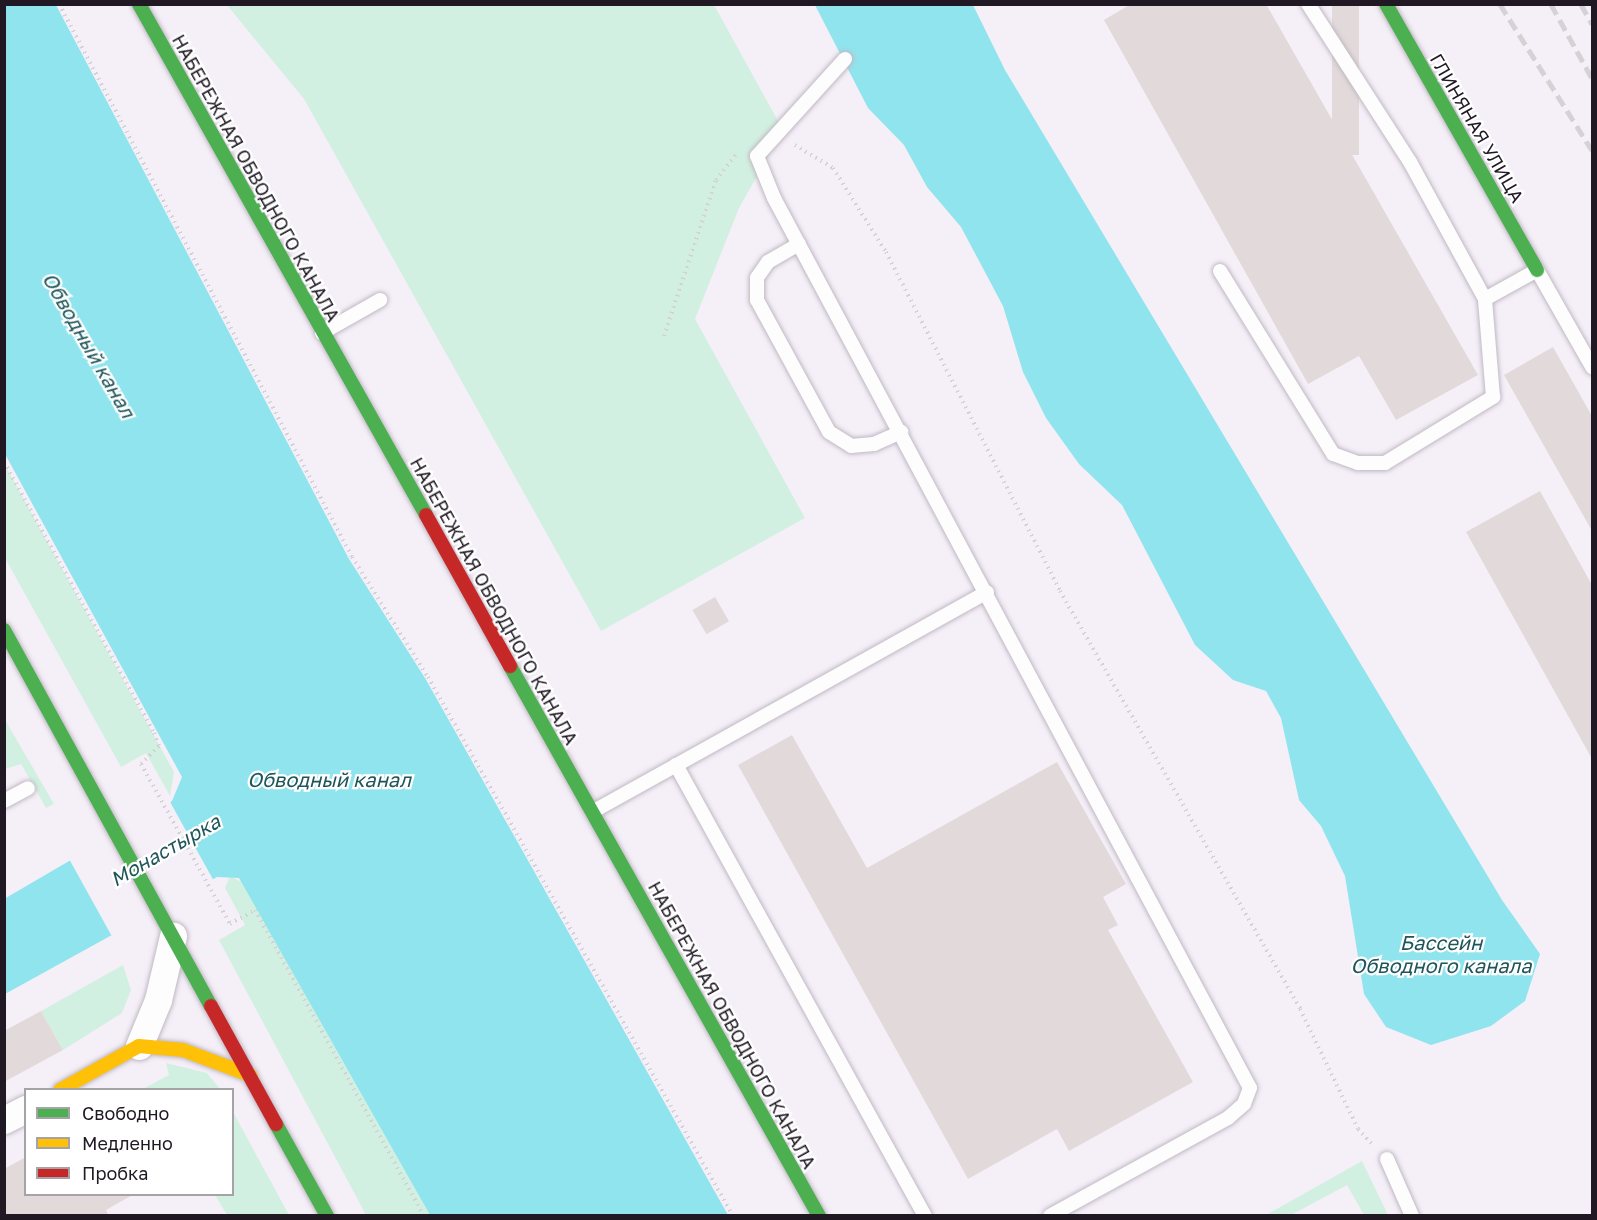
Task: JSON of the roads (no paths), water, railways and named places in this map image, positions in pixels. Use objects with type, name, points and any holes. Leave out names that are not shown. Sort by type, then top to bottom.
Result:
[{"type":"main road","name":"НАБЕРЕЖНАЯ ОБВОДНОГО КАНАЛА","points":[[139,4],[819,1215]]},
{"type":"main road","name":"ГЛИНЯНАЯ УЛИЦА","points":[[1386,4],[1536,270]]},
{"type":"main road","points":[[4,630],[327,1215]]},
{"type":"main road","points":[[62,1088],[139,1046],[183,1050],[250,1075]]},
{"type":"street","points":[[139,1046],[158,1000],[173,936]]},
{"type":"street","points":[[4,1120],[24,1109]]},
{"type":"lane","points":[[1220,271],[1315,432],[1333,454],[1358,463],[1384,463],[1493,398],[1485,299],[1410,162],[1308,4]]},
{"type":"lane","points":[[845,58],[757,156],[799,244],[987,592],[1250,1088],[1244,1104],[1228,1118],[1050,1215]]},
{"type":"lane","points":[[799,244],[768,262],[757,278],[758,300],[829,432],[851,446],[874,444],[901,432]]},
{"type":"lane","points":[[1485,299],[1536,270],[1593,367]]},
{"type":"lane","points":[[322,333],[380,300]]},
{"type":"lane","points":[[592,812],[987,592]]},
{"type":"lane","points":[[675,765],[925,1215]]},
{"type":"lane","points":[[6,798],[28,788]]},
{"type":"lane","points":[[1387,1159],[1412,1215]]},
{"type":"water","name":"Обводный канал","points":[[5,5],[56,5],[349,559],[425,678],[728,1215],[430,1215],[239,878],[217,877],[5,994],[4,899],[172,801],[182,777],[5,454]]},
{"type":"water","name":"Бассейн Обводного канала","points":[[815,5],[973,5],[1005,70],[1502,900],[1540,954],[1525,1001],[1491,1026],[1431,1045],[1386,1027],[1364,994],[1345,876],[1321,826],[1299,800],[1281,718],[1266,691],[1233,680],[1195,645],[1122,505],[1079,464],[1046,418],[1023,372],[1003,306],[961,227],[927,187],[904,145],[868,108]]},
{"type":"railway","points":[[1500,4],[1592,150]]},
{"type":"railway","points":[[1551,4],[1592,78]]},
{"type":"railway","points":[[1581,4],[1592,24]]},
{"type":"water label","name":"Монастырка","points":[[165,850]]}]
